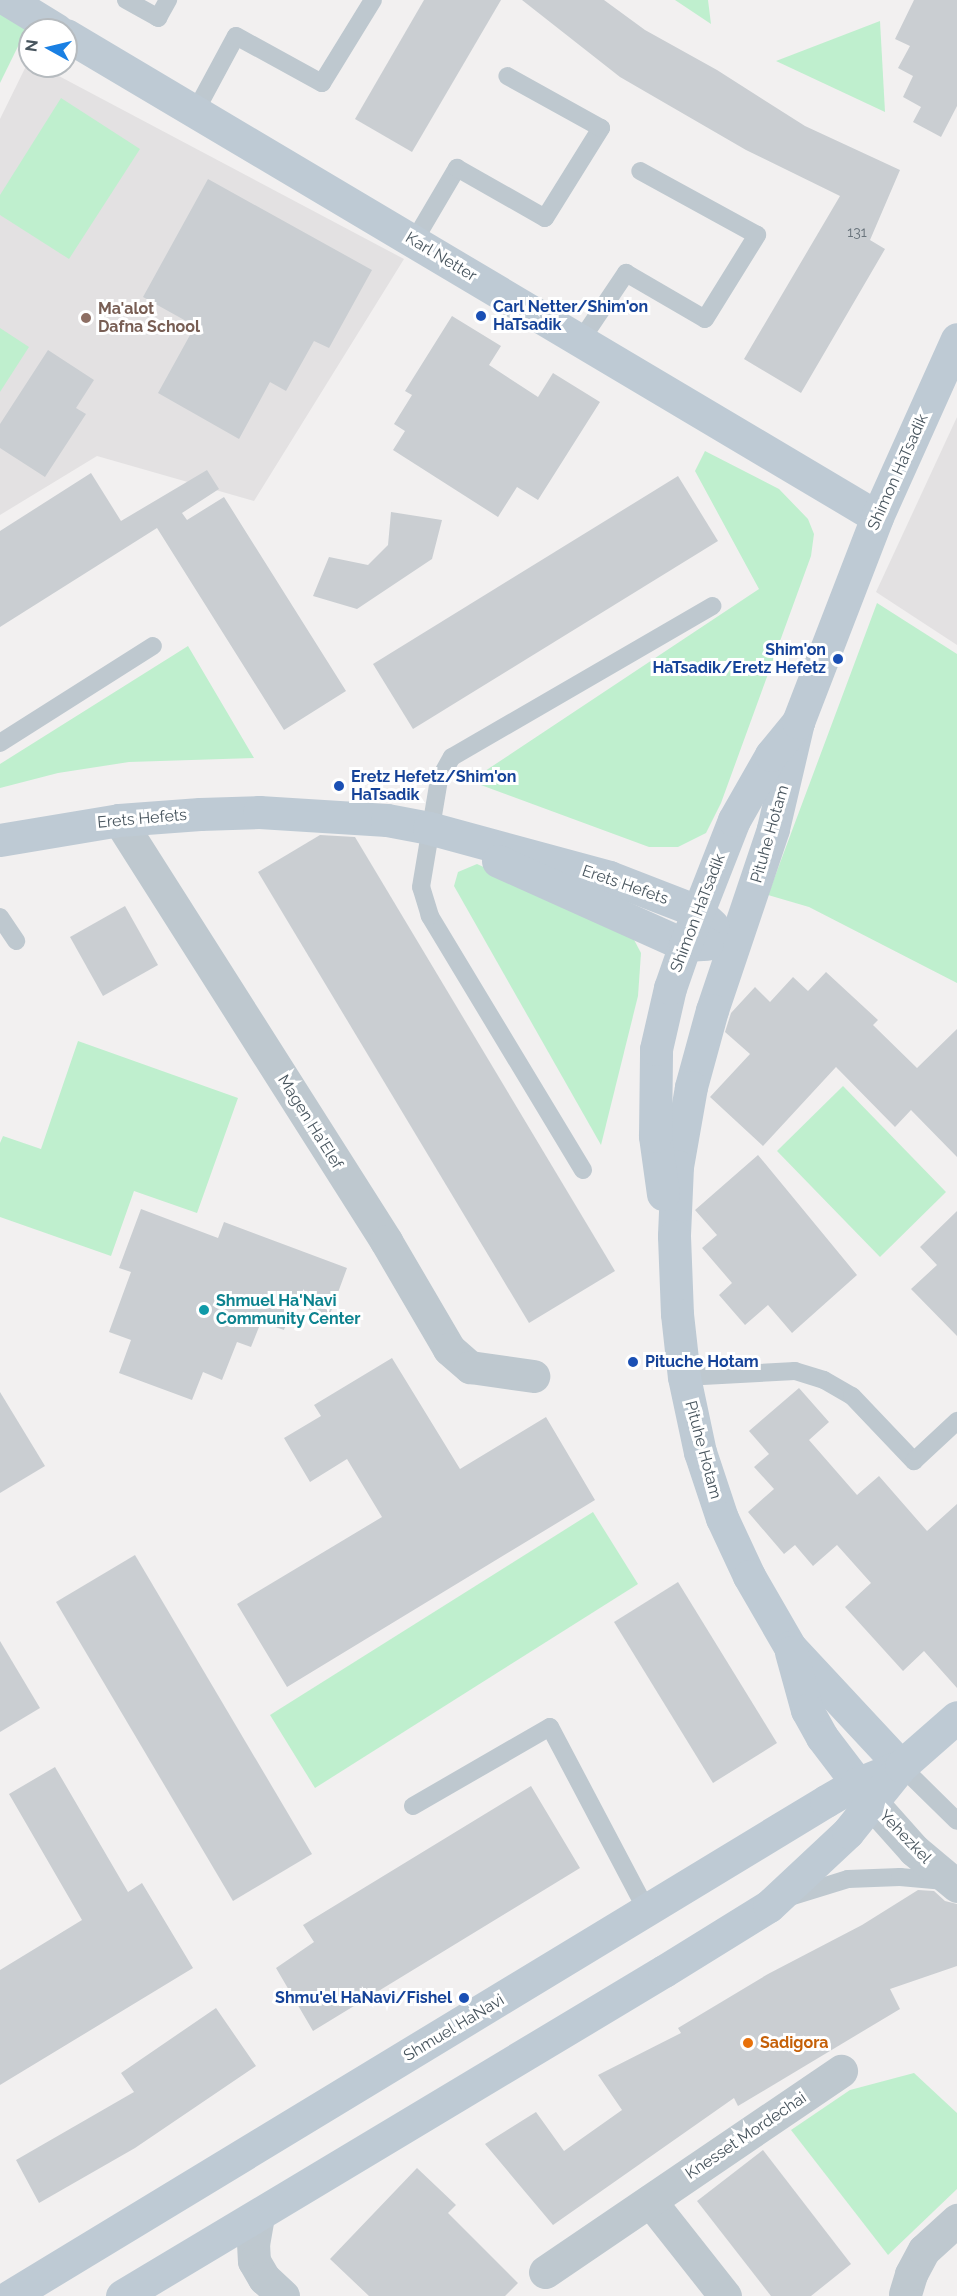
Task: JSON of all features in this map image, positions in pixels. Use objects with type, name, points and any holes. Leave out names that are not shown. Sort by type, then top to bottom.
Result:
[{"type":"street","points":[[8,0],[37,18]]},
{"type":"street","name":"Karl Netter","points":[[78,42],[877,517]]},
{"type":"street","name":"Shimon HaTsadik","points":[[674,1236],[661,1184],[655,1136],[654,1090],[656,1049],[670,988],[696,911],[734,820],[771,755],[798,722],[877,517],[957,339]]},
{"type":"street","name":"Pituhe Hotam","points":[[734,944],[773,829],[798,722]]},
{"type":"street","name":"Erets Hefets","points":[[0,840],[119,820],[259,812],[334,815],[429,828],[609,877],[696,911],[734,944]]},
{"type":"street","name":"Magen Ha'Elef","points":[[119,820],[386,1241],[449,1349],[470,1367],[533,1376]]},
{"type":"street","name":"Erets Hefets","points":[[429,828],[546,884],[685,945],[734,944]]},
{"type":"street","points":[[674,1236],[677,1166],[691,1087],[734,944]]},
{"type":"street","name":"Pituhe Hotam","points":[[674,1236],[677,1314],[684,1377],[700,1452],[722,1518],[749,1576],[790,1647],[901,1766]]},
{"type":"street","name":"Pituhe Hotam","points":[[790,1647],[807,1710],[822,1737],[864,1794]]},
{"type":"street","name":"Shmuel HaNavi","points":[[10,2296],[646,1911],[864,1794],[901,1766],[957,1717]]},
{"type":"street","name":"Shmuel HaNavi","points":[[122,2296],[769,1906],[848,1832],[864,1794]]},
{"type":"street","name":"Yehezkel","points":[[864,1794],[914,1850],[955,1884]]},
{"type":"street","name":"Knesset Mordechai","points":[[545,2272],[841,2071]]},
{"type":"street","points":[[650,2201],[725,2296]]},
{"type":"street","points":[[258,2216],[253,2243],[254,2261],[264,2278],[283,2296]]},
{"type":"street","points":[[903,2295],[924,2250],[957,2220]]},
{"type":"lane","points":[[126,0],[158,18],[168,0]]},
{"type":"lane","points":[[195,112],[236,36],[322,83],[373,0]]},
{"type":"lane","points":[[414,240],[457,168],[545,218],[601,128],[507,76]]},
{"type":"lane","points":[[581,340],[626,273],[705,319],[757,235],[640,171]]},
{"type":"lane","points":[[583,1170],[430,916],[421,887],[429,828],[439,780],[452,757],[712,606]]},
{"type":"lane","points":[[0,742],[153,646]]},
{"type":"lane","points":[[0,917],[16,941]]},
{"type":"lane","points":[[684,1377],[795,1371],[824,1380],[852,1396],[914,1461],[957,1421]]},
{"type":"lane","points":[[413,1806],[550,1727],[646,1911]]},
{"type":"lane","points":[[901,1766],[957,1821]]},
{"type":"lane","points":[[769,1906],[819,1886],[848,1879],[900,1877],[955,1884]]},
{"type":"shaded area","points":[[20,78],[63,78],[404,259],[254,501],[97,456],[0,515],[0,119]]},
{"type":"shaded area","points":[[957,417],[957,645],[876,592]]},
{"type":"green space","points":[[675,0],[708,0],[711,24]]},
{"type":"green space","points":[[0,3],[27,18],[18,18],[18,46],[0,83]]},
{"type":"green space","points":[[880,21],[885,112],[776,61]]},
{"type":"green space","points":[[61,98],[140,149],[69,259],[0,215],[0,195]]},
{"type":"green space","points":[[0,328],[29,347],[0,392]]},
{"type":"green space","points":[[705,451],[779,489],[808,519],[814,534],[811,556],[721,803],[706,833],[678,847],[649,847],[470,781],[759,589],[695,471]]},
{"type":"green space","points":[[877,603],[957,654],[957,983],[809,907],[768,895]]},
{"type":"green space","points":[[188,646],[254,758],[129,762],[58,773],[0,788],[0,764]]},
{"type":"green space","points":[[477,864],[631,934],[641,953],[638,996],[601,1145],[454,886],[458,872]]},
{"type":"green space","points":[[78,1041],[238,1098],[197,1213],[134,1191],[111,1256],[0,1217],[0,1143],[3,1136],[41,1149]]},
{"type":"green space","points":[[843,1086],[946,1192],[880,1257],[777,1151]]},
{"type":"green space","points":[[593,1512],[638,1584],[315,1788],[270,1715]]},
{"type":"green space","points":[[914,2073],[957,2113],[957,2189],[888,2255],[791,2130],[850,2090]]},
{"type":"building","points":[[424,0],[501,0],[412,152],[355,119]]},
{"type":"building","points":[[522,0],[604,0],[645,30],[717,70],[805,126],[900,170],[870,240],[885,249],[801,393],[744,359],[840,196],[746,150],[620,77]]},
{"type":"building","points":[[914,0],[957,0],[957,106],[941,137],[913,122],[921,107],[903,97],[913,76],[898,68],[910,46],[895,39]]},
{"type":"building","points":[[208,179],[372,270],[329,348],[314,341],[286,391],[270,382],[239,439],[158,393],[195,326],[143,297]]},
{"type":"building","points":[[452,316],[501,346],[489,365],[538,397],[553,373],[600,402],[538,500],[517,487],[498,517],[393,450],[405,431],[394,424],[412,395],[405,391]]},
{"type":"building","points":[[48,350],[94,380],[76,408],[86,414],[45,477],[0,448],[0,424]]},
{"type":"building","points":[[207,470],[219,489],[182,513],[187,520],[224,497],[346,691],[284,730],[157,528],[0,627],[0,531],[91,473],[121,521]]},
{"type":"building","points":[[678,476],[718,541],[413,729],[373,664]]},
{"type":"building","points":[[391,512],[442,520],[432,559],[357,609],[313,596],[329,557],[368,565],[388,545]]},
{"type":"building","points":[[320,835],[355,837],[615,1271],[529,1323],[258,872]]},
{"type":"building","points":[[125,906],[158,965],[103,996],[70,937]]},
{"type":"building","points":[[826,972],[878,1020],[873,1025],[917,1068],[957,1029],[957,1157],[911,1110],[895,1127],[836,1067],[763,1146],[710,1097],[750,1054],[725,1032],[731,1013],[755,987],[770,1002],[793,977],[808,991]]},
{"type":"building","points":[[758,1155],[857,1275],[792,1333],[768,1305],[745,1325],[719,1295],[732,1283],[702,1248],[717,1235],[695,1210]]},
{"type":"building","name":"Shmuel Ha'Navi Community Center","points":[[141,1209],[218,1238],[224,1222],[347,1268],[329,1317],[294,1304],[284,1330],[261,1322],[251,1347],[237,1342],[222,1380],[203,1372],[192,1400],[119,1373],[131,1340],[109,1332],[131,1272],[119,1268]]},
{"type":"building","points":[[957,1211],[957,1336],[911,1289],[937,1265],[920,1247]]},
{"type":"building","points":[[392,1358],[460,1469],[546,1417],[595,1500],[287,1687],[237,1604],[382,1517],[347,1459],[310,1482],[284,1438],[321,1416],[314,1405]]},
{"type":"building","points":[[799,1388],[829,1422],[809,1440],[857,1495],[879,1476],[927,1531],[957,1504],[957,1688],[924,1651],[903,1671],[845,1607],[871,1583],[837,1545],[813,1566],[795,1545],[784,1554],[748,1512],[774,1489],[754,1467],[769,1454],[749,1431]]},
{"type":"building","points":[[0,1392],[45,1466],[0,1493]]},
{"type":"building","points":[[135,1555],[312,1854],[233,1901],[56,1602]]},
{"type":"building","points":[[678,1582],[777,1743],[713,1783],[614,1622]]},
{"type":"building","points":[[0,1641],[40,1708],[0,1732]]},
{"type":"building","points":[[55,1767],[128,1892],[142,1883],[193,1968],[0,2085],[0,1970],[82,1920],[9,1794]]},
{"type":"building","points":[[531,1786],[580,1868],[313,2031],[276,1968],[314,1942],[303,1925]]},
{"type":"building","points":[[918,1890],[934,1891],[945,1901],[957,1904],[957,1966],[890,1989],[900,2009],[738,2106],[734,2098],[553,2225],[485,2144],[536,2112],[564,2151],[622,2110],[598,2075],[681,2033],[678,2028],[768,1974],[862,1925]]},
{"type":"building","points":[[216,2008],[256,2066],[135,2148],[39,2203],[16,2160],[134,2092],[121,2073]]},
{"type":"building","points":[[763,2150],[851,2264],[811,2296],[771,2296],[697,2201]]},
{"type":"building","points":[[417,2168],[456,2205],[448,2213],[518,2283],[505,2296],[369,2296],[330,2259]]},
{"type":"place","name":"Carl Netter/Shim'on HaTsadik","points":[[481,316]]},
{"type":"place","name":"Ma'alot Dafna School","points":[[86,318]]},
{"type":"place","name":"Shim'on HaTsadik/Eretz Hefetz","points":[[838,659]]},
{"type":"place","name":"Eretz Hefetz/Shim'on HaTsadik","points":[[339,786]]},
{"type":"place","name":"Shmuel Ha'Navi Community Center","points":[[204,1310]]},
{"type":"place","name":"Pituche Hotam","points":[[633,1362]]},
{"type":"place","name":"Shmu'el HaNavi/Fishel","points":[[464,1998]]},
{"type":"place","name":"Sadigora","points":[[748,2043]]}]
